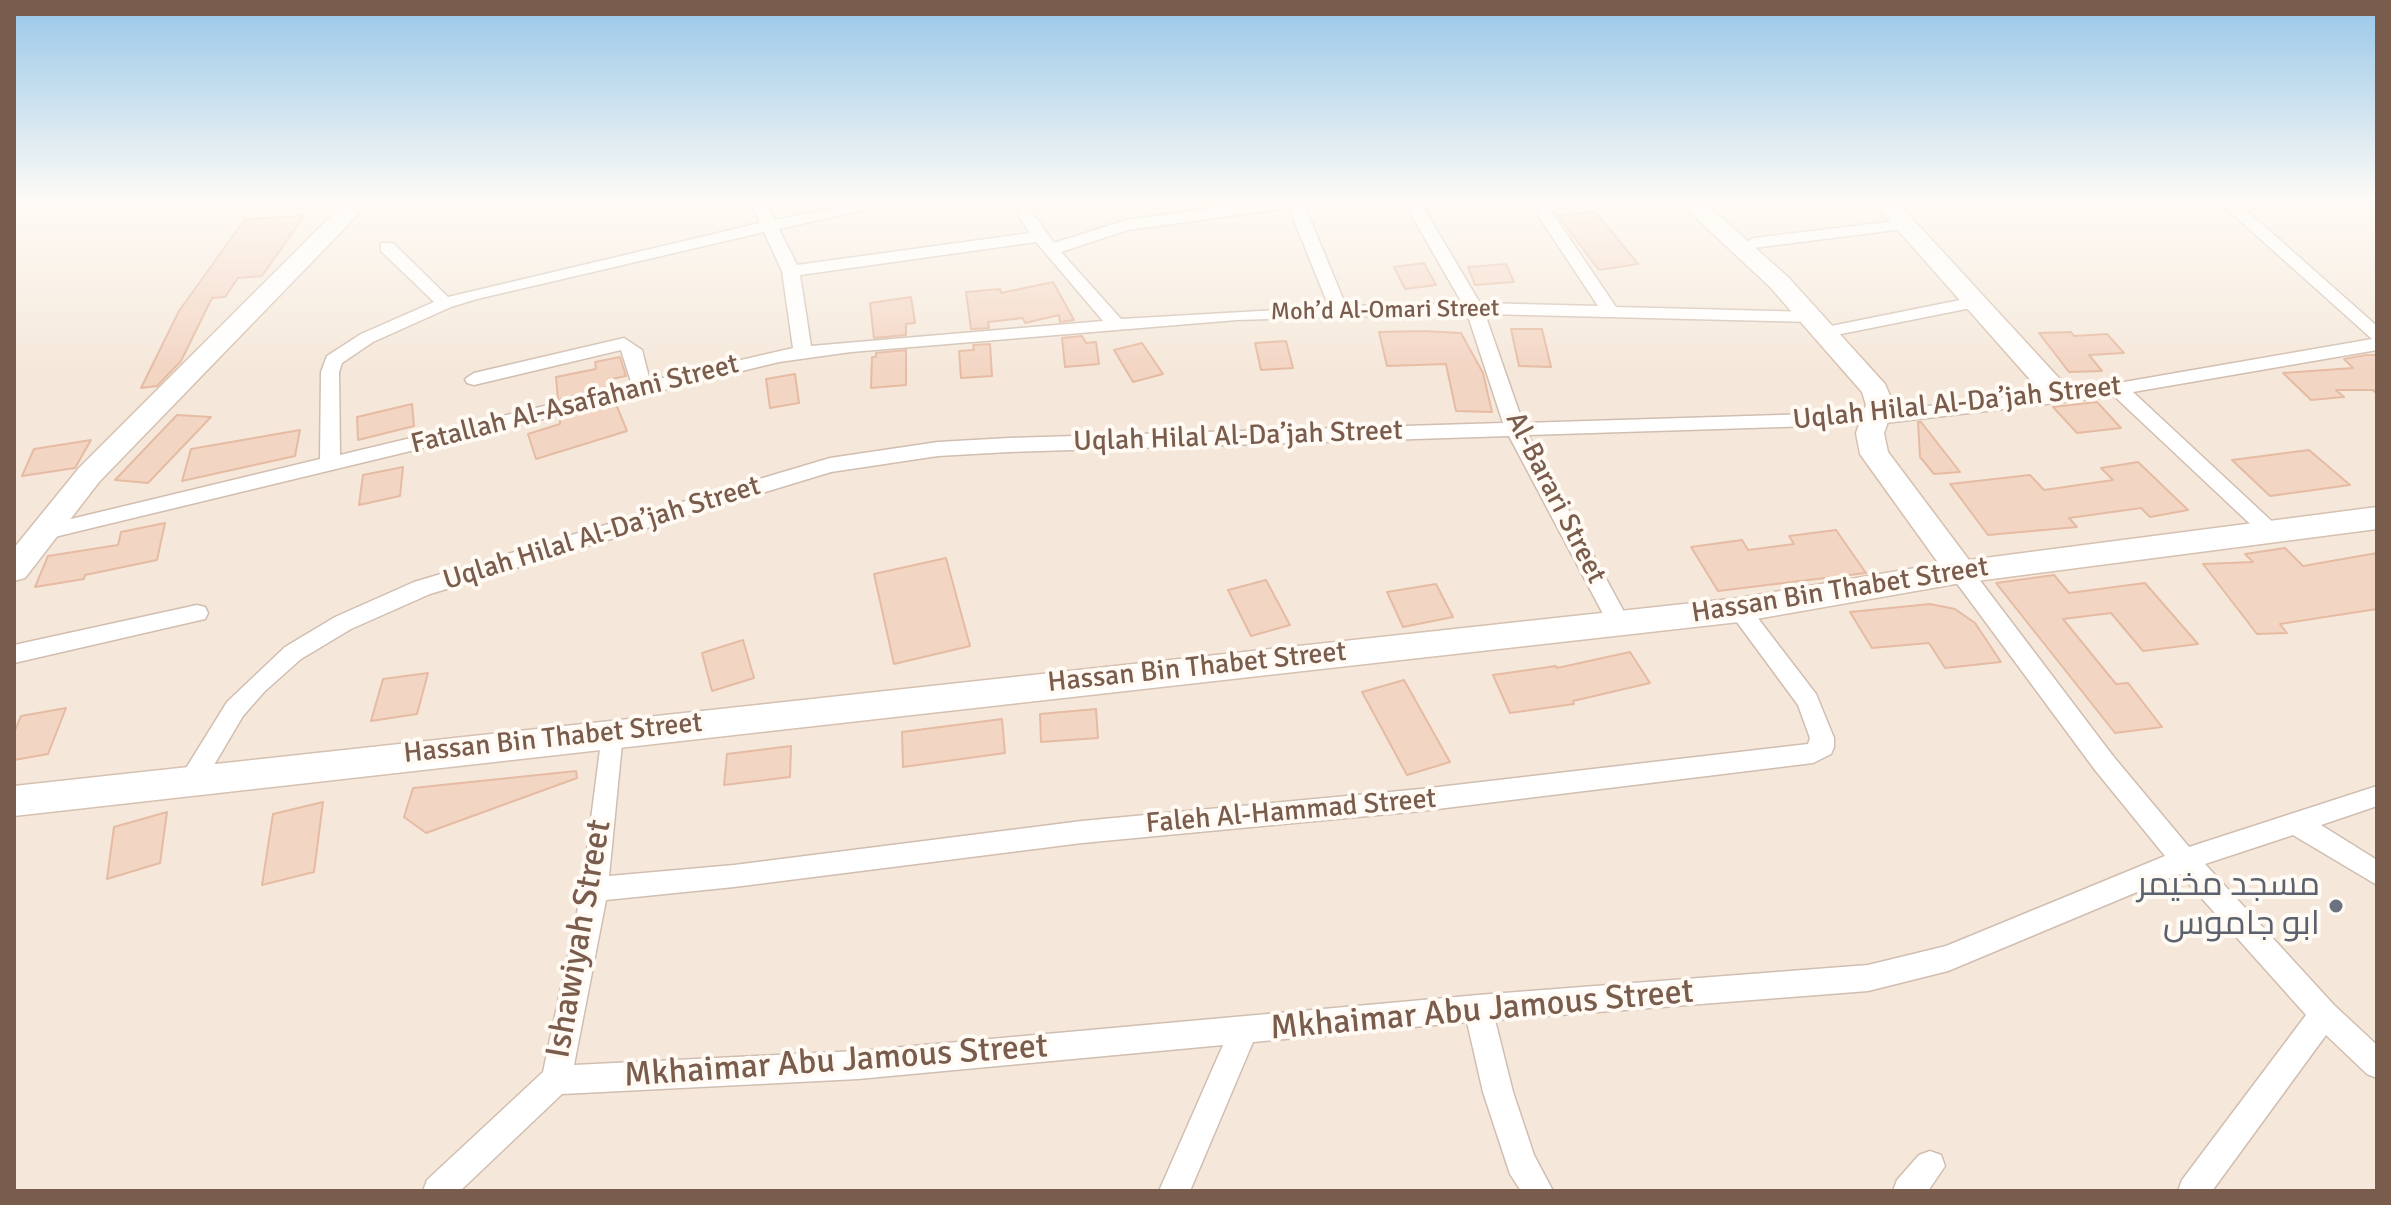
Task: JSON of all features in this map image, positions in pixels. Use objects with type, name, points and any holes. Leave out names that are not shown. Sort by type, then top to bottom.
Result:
[{"type":"street","points":[[14,570],[89,475],[303,258]]},
{"type":"street","points":[[399,258],[445,303]]},
{"type":"street","points":[[330,465],[330,372],[334,360],[367,338],[445,303],[634,258]]},
{"type":"street","points":[[785,258],[791,271],[803,351]]},
{"type":"street","points":[[791,271],[907,258]]},
{"type":"street","points":[[1058,258],[1116,325]]},
{"type":"street","points":[[1318,258],[1339,310]]},
{"type":"street","name":"Al-Barari Street","points":[[1445,258],[1474,308],[1515,429],[1618,621]]},
{"type":"street","points":[[1575,258],[1609,309]]},
{"type":"street","points":[[1760,258],[1827,326],[1875,390],[1887,416],[1869,443],[2104,763],[2184,860],[2324,1014],[2377,1064]]},
{"type":"street","points":[[1935,258],[2059,395]]},
{"type":"street","points":[[2290,258],[2377,335]]},
{"type":"street","name":"Moh’d Al-Omari Street","points":[[1116,325],[1339,310],[1474,308],[1609,309],[1827,326],[1975,302]]},
{"type":"street","name":"Fatallah Al-Asafahani Street","points":[[42,533],[803,351],[1116,325]]},
{"type":"street","points":[[474,379],[624,344],[633,350],[642,389]]},
{"type":"street","name":"Uqlah Hilal Al-Da’jah Street","points":[[192,780],[235,709],[256,686],[293,653],[343,623],[422,588],[830,465],[938,449],[1009,445],[1887,416],[2110,390],[2377,344]]},
{"type":"street","points":[[2110,390],[2261,533]]},
{"type":"street","name":"Hassan Bin Thabet Street","points":[[14,801],[1739,610],[1961,572],[2377,518]]},
{"type":"street","name":"Faleh Al-Hammad Street","points":[[595,889],[1082,832],[1421,800],[1813,753],[1822,747],[1822,738],[1808,701],[1739,610]]},
{"type":"street","points":[[14,654],[197,613]]},
{"type":"street","name":"Ishawiyah Street","points":[[438,1191],[556,1080],[595,889],[611,733]]},
{"type":"street","name":"Mkhaimar Abu Jamous Street","points":[[556,1080],[858,1065],[1478,1008],[1868,978],[1948,958],[2184,860],[2377,796]]},
{"type":"street","points":[[2296,823],[2377,874]]},
{"type":"street","points":[[1478,1008],[1516,1149],[1538,1191]]},
{"type":"street","points":[[2193,1191],[2324,1014]]},
{"type":"street","points":[[1174,1191],[1244,1031]]},
{"type":"street","points":[[1908,1191],[1930,1166]]},
{"type":"shaded area","points":[[14,258],[2377,258],[2377,1191],[14,1191]]},
{"type":"building","points":[[217,258],[274,258],[262,276],[238,278],[225,297],[212,298],[181,361],[157,386],[141,388],[179,311]]},
{"type":"building","points":[[1590,258],[1633,258],[1638,264],[1599,270]]},
{"type":"building","points":[[1424,263],[1436,285],[1405,289],[1394,267]]},
{"type":"building","points":[[1506,264],[1514,282],[1475,285],[1468,267]]},
{"type":"building","points":[[1053,282],[1074,320],[1060,322],[1059,315],[1025,323],[1023,318],[988,322],[989,328],[971,329],[966,292],[1000,289],[1001,293]]},
{"type":"building","points":[[911,297],[915,323],[906,324],[906,335],[874,338],[870,303]]},
{"type":"building","points":[[1511,329],[1542,329],[1551,367],[1519,366]]},
{"type":"building","points":[[1379,332],[1461,333],[1483,373],[1492,412],[1456,411],[1446,364],[1387,366]]},
{"type":"building","points":[[2071,332],[2074,336],[2107,334],[2124,353],[2089,355],[2102,371],[2069,372],[2039,333]]},
{"type":"building","points":[[1082,336],[1086,343],[1096,342],[1099,364],[1065,367],[1062,338]]},
{"type":"building","points":[[1286,341],[1293,368],[1261,370],[1255,343]]},
{"type":"building","points":[[1142,343],[1163,374],[1133,382],[1114,350]]},
{"type":"building","points":[[990,344],[992,376],[961,378],[959,351],[974,350],[973,345]]},
{"type":"building","points":[[906,350],[906,385],[871,388],[872,357],[876,357],[876,353]]},
{"type":"building","points":[[2377,355],[2377,394],[2373,390],[2336,390],[2344,397],[2311,400],[2283,373],[2353,368],[2344,359]]},
{"type":"building","points":[[620,357],[626,376],[607,380],[609,387],[558,400],[556,377],[596,369],[595,362]]},
{"type":"building","points":[[795,374],[799,403],[770,408],[766,379]]},
{"type":"building","points":[[2097,402],[2121,428],[2077,433],[2053,407]]},
{"type":"building","points":[[412,404],[414,426],[358,440],[357,417]]},
{"type":"building","points":[[616,404],[627,431],[536,459],[528,434],[560,424],[560,418]]},
{"type":"building","points":[[177,415],[211,417],[148,483],[115,480]]},
{"type":"building","points":[[1918,422],[1960,472],[1934,474],[1920,457]]},
{"type":"building","points":[[300,430],[295,456],[182,481],[191,449]]},
{"type":"building","points":[[91,440],[75,468],[22,476],[34,449]]},
{"type":"building","points":[[2309,450],[2350,485],[2270,496],[2232,460]]},
{"type":"building","points":[[2138,462],[2188,510],[2150,517],[2141,508],[2069,518],[2077,527],[1988,535],[1950,484],[2030,475],[2044,490],[2113,480],[2101,468]]},
{"type":"building","points":[[403,467],[400,496],[359,505],[363,475]]},
{"type":"building","points":[[165,523],[157,560],[85,575],[84,579],[35,587],[48,556],[118,545],[121,532]]},
{"type":"building","points":[[1836,530],[1866,573],[1718,591],[1691,547],[1742,540],[1748,550],[1794,544],[1789,536]]},
{"type":"building","points":[[2285,548],[2303,566],[2377,553],[2377,609],[2280,624],[2287,633],[2257,634],[2203,564],[2253,562],[2245,554]]},
{"type":"building","points":[[946,558],[970,646],[894,664],[874,574]]},
{"type":"building","points":[[2054,575],[2069,593],[2145,583],[2198,644],[2143,651],[2111,613],[2063,619],[2116,684],[2128,683],[2162,727],[2115,733],[1996,583]]},
{"type":"building","points":[[1266,580],[1290,625],[1251,636],[1228,590]]},
{"type":"building","points":[[1436,584],[1453,617],[1403,627],[1387,592]]},
{"type":"building","points":[[1930,604],[1955,609],[1975,623],[2001,662],[1945,668],[1929,643],[1872,648],[1850,612]]},
{"type":"building","points":[[743,640],[754,678],[712,691],[702,653]]},
{"type":"building","points":[[1630,652],[1650,683],[1573,701],[1574,704],[1510,713],[1493,675],[1557,668]]},
{"type":"building","points":[[428,673],[417,714],[371,721],[383,679]]},
{"type":"building","points":[[1404,680],[1450,762],[1407,775],[1362,692]]},
{"type":"building","points":[[66,708],[48,754],[14,760],[14,733],[21,716]]},
{"type":"building","points":[[1096,709],[1098,738],[1041,742],[1040,714]]},
{"type":"building","points":[[1002,719],[1005,753],[903,767],[902,732]]},
{"type":"building","points":[[791,746],[790,777],[724,785],[727,754]]},
{"type":"building","points":[[576,771],[577,778],[426,833],[404,817],[413,788]]},
{"type":"building","points":[[323,802],[314,872],[262,885],[273,814]]},
{"type":"building","points":[[167,812],[160,863],[107,879],[114,827]]},
{"type":"place","name":"مسجد مخيمر ابو جاموس","points":[[2336,906]]}]
